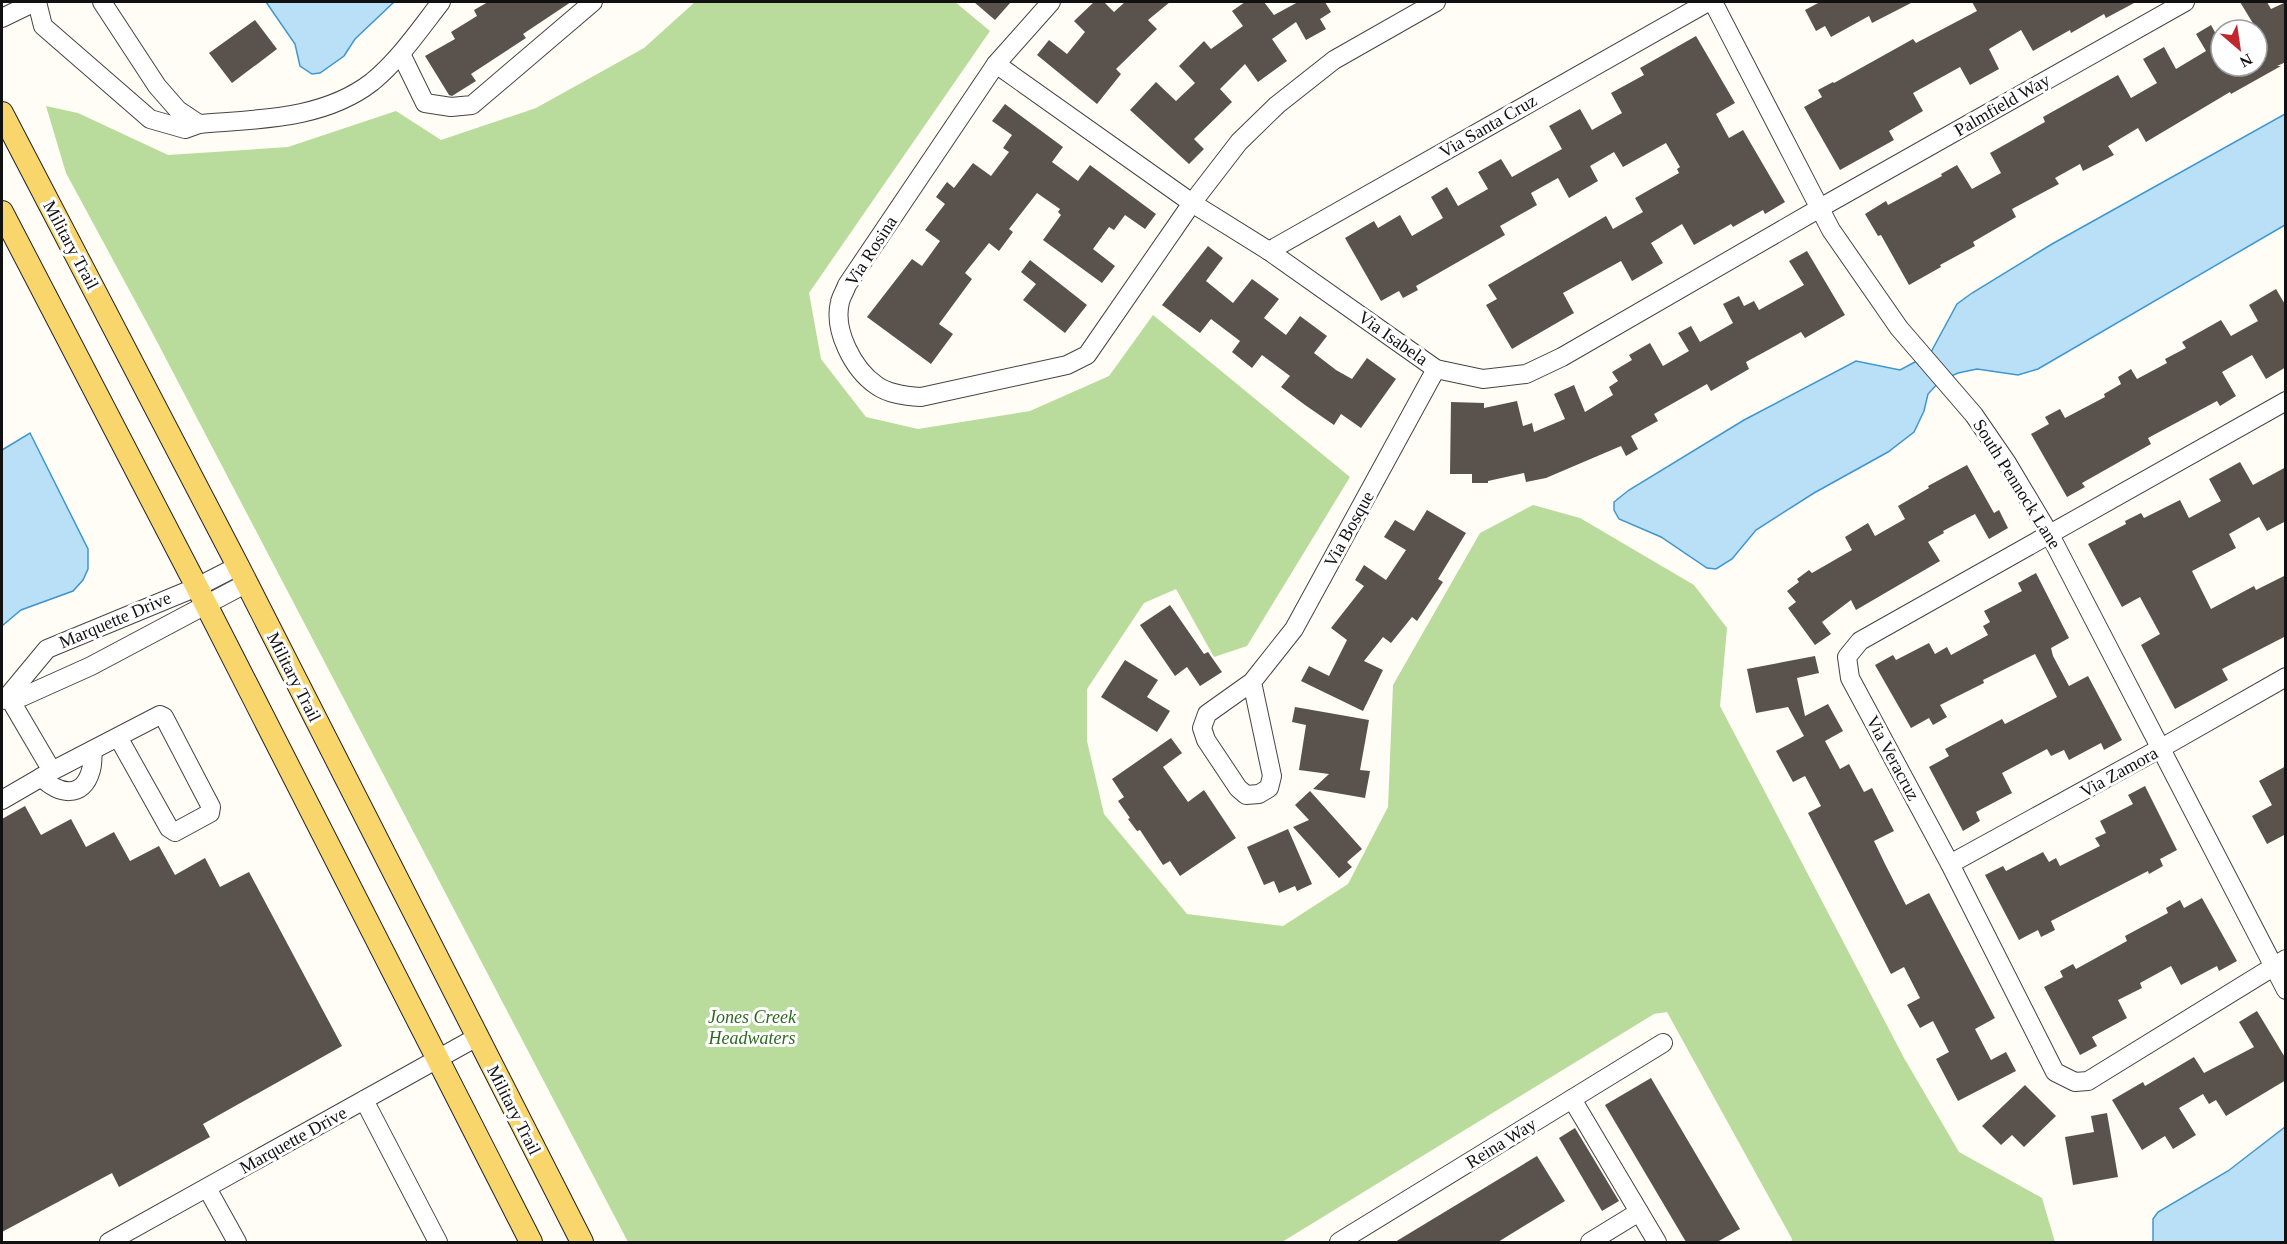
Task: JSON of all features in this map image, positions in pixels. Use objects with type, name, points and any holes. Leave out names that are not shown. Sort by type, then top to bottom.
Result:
[{"type":"main road","name":"Military Trail","points":[[2,113],[243,574],[582,1242]]},
{"type":"main road","points":[[2,212],[531,1242]]},
{"type":"street","points":[[2,18],[36,2],[43,26],[150,119],[184,129],[199,124],[300,114],[349,97],[371,82],[400,54],[441,2]]},
{"type":"street","points":[[102,2],[157,86],[178,110],[199,124]]},
{"type":"street","points":[[400,54],[425,103],[451,107],[472,105],[593,2]]},
{"type":"street","name":"Via Rosina","points":[[1051,2],[996,64],[847,285],[839,303],[841,337],[856,367],[877,386],[901,395],[921,397],[1067,365],[1087,355],[1192,203]]},
{"type":"street","points":[[1192,203],[1239,142],[1277,105],[1334,60],[1436,2]]},
{"type":"street","name":"Via Santa Cruz","points":[[1269,251],[1708,2]]},
{"type":"street","name":"South Pennock Lane","points":[[1713,2],[1831,230],[1899,328],[1974,415],[2007,463],[2050,535],[2161,749],[2279,963],[2286,990]]},
{"type":"street","name":"Palmfield Way","points":[[1820,208],[2185,2]]},
{"type":"street","name":"Via Isabela","points":[[996,64],[1192,203],[1269,251],[1436,369],[1483,379],[1526,374],[1563,357],[1820,208]]},
{"type":"street","name":"Via Bosque","points":[[1252,681],[1272,776],[1269,788],[1259,794],[1246,795],[1238,789],[1206,740],[1202,728],[1207,714],[1252,681],[1294,629],[1436,369]]},
{"type":"street","name":"Via Veracruz","points":[[2279,963],[2088,1081],[2075,1082],[2055,1072],[1950,864],[1850,678],[1847,657],[1860,641],[2286,401]]},
{"type":"street","name":"Marquette Drive","points":[[5,698],[22,697],[91,666],[201,596],[243,574]]},
{"type":"street","name":"Marquette Drive","points":[[5,698],[47,649],[201,596]]},
{"type":"street","name":"Via Zamora","points":[[1950,864],[2161,749],[2286,677]]},
{"type":"street","points":[[5,698],[47,774],[50,786],[62,792],[75,791],[87,780],[91,771],[93,750]]},
{"type":"street","points":[[2,800],[47,774],[160,715],[164,717],[211,807],[210,813],[175,832],[169,828],[118,737]]},
{"type":"street","name":"Marquette Drive","points":[[109,1242],[477,1037]]},
{"type":"street","name":"Reina Way","points":[[1339,1242],[1663,1043]]},
{"type":"street","points":[[1572,1099],[1657,1242]]},
{"type":"street","points":[[364,1100],[438,1242]]},
{"type":"street","points":[[207,1188],[237,1242]]},
{"type":"street","points":[[1590,1242],[1639,1212]]},
{"type":"green space","name":"Jones Creek Headwaters","points":[[695,2],[955,2],[990,31],[809,293],[821,359],[866,417],[918,429],[1030,411],[1109,376],[1153,315],[1350,477],[1247,646],[1214,657],[1176,589],[1144,603],[1087,689],[1087,741],[1104,814],[1187,914],[1283,926],[1348,884],[1388,807],[1393,685],[1480,533],[1533,505],[1580,518],[1694,585],[1727,628],[1720,706],[1904,1058],[1959,1152],[2042,1198],[2055,1242],[1791,1242],[1792,1239],[1667,1012],[1654,1014],[1282,1242],[628,1242],[153,334],[66,173],[46,106],[78,113],[168,155],[288,147],[396,111],[441,140],[536,108],[644,48]]},
{"type":"water","points":[[266,2],[394,2],[355,39],[344,56],[320,73],[312,74],[300,66],[295,44]]},
{"type":"water","points":[[2285,114],[2285,225],[2038,369],[2018,375],[1977,369],[1958,373],[1940,381],[1928,394],[1924,411],[1914,432],[1888,452],[1814,493],[1756,530],[1732,559],[1716,569],[1707,568],[1661,537],[1619,519],[1614,510],[1614,502],[1629,490],[1744,420],[1856,361],[1900,370],[1915,362],[1931,352],[1957,304],[1972,293],[2052,244]]},
{"type":"water","points":[[30,433],[88,549],[88,569],[83,580],[73,591],[21,610],[2,626],[2,450]]},
{"type":"water","points":[[2285,1127],[2285,1242],[2153,1242],[2153,1219],[2158,1212],[2228,1171]]},
{"type":"building","points":[[488,2],[571,2],[523,34],[526,38],[471,74],[476,81],[452,96],[449,95],[425,56],[455,39],[451,32],[477,16],[474,10]]},
{"type":"building","points":[[974,2],[1011,2],[995,20]]},
{"type":"building","points":[[1094,2],[1104,2],[1114,12],[1125,2],[1170,2],[1148,20],[1157,29],[1116,69],[1121,74],[1097,104],[1037,55],[1049,40],[1067,54],[1085,32],[1074,21]]},
{"type":"building","points":[[1245,2],[1264,2],[1274,15],[1298,2],[1325,2],[1331,12],[1320,19],[1326,29],[1306,40],[1296,22],[1272,39],[1287,61],[1258,82],[1245,64],[1220,89],[1232,102],[1194,139],[1204,149],[1189,164],[1130,110],[1156,82],[1176,101],[1195,83],[1179,66],[1204,41],[1211,49],[1243,26],[1232,11]]},
{"type":"building","points":[[1820,2],[1913,2],[1872,23],[1869,16],[1831,37],[1825,26],[1816,31],[1805,10]]},
{"type":"building","points":[[1972,2],[2136,2],[2106,18],[2104,14],[2071,33],[2070,30],[2033,51],[2021,30],[1989,49],[1999,69],[1970,85],[1960,67],[1913,93],[1923,111],[1889,131],[1894,140],[1840,170],[1804,107],[1822,97],[1818,90],[1913,39],[1916,43],[1977,11]]},
{"type":"building","points":[[2240,2],[2267,2],[2271,9],[2286,2],[2286,62],[2269,73],[2269,18],[2250,18]]},
{"type":"building","points":[[255,20],[277,49],[232,83],[209,53]]},
{"type":"building","points":[[2209,26],[2209,78],[2260,78],[2231,94],[2230,92],[2146,142],[2138,128],[2108,146],[2114,155],[2083,171],[2080,164],[2055,178],[2059,184],[2012,209],[2016,217],[1973,242],[1975,246],[1909,285],[1881,235],[1878,236],[1865,214],[1886,201],[1888,205],[1942,176],[1941,174],[1957,165],[1972,189],[2001,173],[1990,153],[2045,122],[2043,117],[2118,75],[2131,98],[2157,83],[2143,59],[2164,47],[2176,69],[2206,51],[2196,34]]},
{"type":"building","points":[[1696,36],[1735,103],[1716,114],[1729,138],[1743,130],[1785,202],[1765,214],[1763,210],[1733,227],[1731,224],[1694,245],[1682,224],[1651,243],[1663,263],[1632,281],[1621,261],[1563,293],[1574,313],[1512,349],[1486,305],[1497,299],[1488,285],[1606,216],[1613,229],[1643,212],[1635,198],[1679,173],[1677,169],[1680,167],[1666,143],[1623,167],[1614,152],[1590,166],[1598,181],[1569,198],[1558,178],[1531,193],[1537,205],[1500,226],[1505,235],[1416,286],[1418,290],[1403,298],[1399,291],[1381,301],[1345,238],[1374,221],[1378,228],[1400,215],[1412,236],[1443,218],[1431,197],[1447,187],[1458,206],[1488,189],[1478,172],[1501,159],[1512,177],[1562,149],[1549,126],[1580,109],[1592,130],[1622,113],[1611,93],[1644,75],[1640,68]]},
{"type":"building","points":[[1005,104],[1063,147],[1052,162],[1078,181],[1090,165],[1156,214],[1145,229],[1125,215],[1114,230],[1109,227],[1093,249],[1115,266],[1102,283],[1043,240],[1061,215],[1058,212],[1060,209],[1037,193],[1009,229],[1013,232],[999,251],[989,243],[965,273],[972,279],[939,324],[953,334],[931,364],[867,317],[912,259],[922,266],[940,241],[925,230],[945,204],[936,197],[947,182],[954,188],[973,163],[991,176],[1009,152],[1003,148],[1012,135],[992,121]]},
{"type":"building","points":[[1208,246],[1223,258],[1206,281],[1233,303],[1252,279],[1279,299],[1264,318],[1286,335],[1300,316],[1327,336],[1314,353],[1336,370],[1352,379],[1367,358],[1396,379],[1361,428],[1341,414],[1334,425],[1305,405],[1281,387],[1290,376],[1262,355],[1252,368],[1232,352],[1240,341],[1211,319],[1200,333],[1162,305]]},
{"type":"building","points":[[1807,251],[1845,315],[1805,338],[1801,332],[1746,362],[1749,369],[1711,391],[1707,384],[1654,414],[1658,421],[1631,436],[1638,449],[1626,456],[1621,446],[1546,478],[1526,482],[1524,473],[1488,481],[1488,483],[1472,483],[1472,474],[1450,474],[1451,402],[1484,403],[1484,408],[1517,401],[1523,426],[1532,423],[1534,432],[1565,419],[1554,394],[1574,385],[1585,412],[1613,395],[1609,387],[1618,381],[1612,372],[1632,360],[1629,355],[1650,343],[1663,366],[1689,351],[1678,333],[1691,326],[1700,342],[1733,323],[1723,304],[1739,296],[1744,306],[1754,301],[1759,310],[1804,285],[1789,261]]},
{"type":"building","points":[[1030,260],[1087,305],[1065,333],[1023,300],[1036,284],[1021,272]]},
{"type":"building","points":[[2276,289],[2286,306],[2286,367],[2266,379],[2252,355],[2222,372],[2236,396],[2220,406],[2217,401],[2148,438],[2151,444],[2082,483],[2085,487],[2067,497],[2031,434],[2049,424],[2045,417],[2060,409],[2065,418],[2105,397],[2104,394],[2121,384],[2118,377],[2131,369],[2137,379],[2167,363],[2165,359],[2186,348],[2182,342],[2221,320],[2231,336],[2258,321],[2249,305]]},
{"type":"building","points":[[2240,462],[2253,485],[2286,467],[2286,521],[2267,531],[2259,517],[2229,534],[2236,548],[2192,571],[2211,609],[2254,586],[2256,590],[2286,575],[2286,636],[2222,669],[2228,680],[2175,709],[2141,645],[2160,634],[2140,597],[2122,607],[2088,544],[2126,524],[2125,521],[2141,513],[2144,518],[2180,500],[2189,518],[2221,501],[2209,479]]},
{"type":"building","points":[[1967,465],[1994,513],[1999,510],[2008,528],[1989,539],[1975,514],[1943,531],[1944,533],[1928,542],[1940,561],[1856,610],[1851,600],[1822,622],[1831,634],[1815,645],[1788,608],[1796,602],[1787,591],[1799,582],[1797,579],[1809,570],[1812,573],[1852,550],[1845,537],[1868,523],[1875,536],[1905,519],[1898,506],[1929,488],[1928,486]]},
{"type":"building","points":[[1427,510],[1466,533],[1438,579],[1443,582],[1417,621],[1412,617],[1391,643],[1383,637],[1364,661],[1383,670],[1363,711],[1301,681],[1309,666],[1329,676],[1347,640],[1331,628],[1364,586],[1355,580],[1364,565],[1386,580],[1406,550],[1384,537],[1395,520],[1414,531]]},
{"type":"building","points":[[2036,573],[2069,638],[2051,648],[2053,656],[2069,686],[2088,676],[2122,740],[2104,750],[2101,743],[2069,760],[2064,750],[2051,756],[2047,749],[2002,773],[2012,793],[1976,812],[1980,821],[1963,831],[1929,767],[1949,756],[1945,749],[2002,719],[2005,724],[2057,697],[2035,654],[1940,705],[1947,717],[1933,725],[1929,718],[1911,728],[1875,665],[1893,655],[1896,660],[1929,643],[1935,654],[1947,647],[1951,655],[1988,635],[1983,626],[1990,622],[1984,611],[2022,591],[2018,583]]},
{"type":"building","points":[[1170,605],[1204,654],[1208,652],[1222,672],[1200,686],[1187,667],[1175,676],[1140,625]]},
{"type":"building","points":[[1815,656],[1819,673],[1797,678],[1805,716],[1828,704],[1843,731],[1825,741],[1840,769],[1849,764],[1864,792],[1872,788],[1894,831],[1874,841],[1906,905],[1929,893],[1995,1018],[1975,1029],[1991,1060],[2006,1052],[2016,1071],[1958,1101],[1936,1059],[1949,1052],[1933,1021],[1920,1028],[1907,1005],[1920,998],[1904,967],[1891,974],[1808,813],[1821,806],[1805,776],[1793,782],[1776,751],[1804,736],[1788,707],[1756,713],[1747,669]]},
{"type":"building","points":[[1125,660],[1158,680],[1147,697],[1170,711],[1157,732],[1101,697]]},
{"type":"building","points":[[1295,707],[1369,720],[1360,770],[1370,771],[1365,798],[1313,789],[1329,774],[1299,770],[1306,725],[1292,722]]},
{"type":"building","points":[[1171,738],[1182,753],[1163,767],[1188,802],[1204,790],[1236,838],[1180,876],[1170,861],[1163,865],[1140,830],[1137,831],[1128,819],[1130,818],[1118,801],[1124,797],[1112,779]]},
{"type":"building","points":[[2286,766],[2286,834],[2267,844],[2252,816],[2272,805],[2259,781]]},
{"type":"building","points":[[2145,786],[2177,850],[2160,859],[2163,866],[2149,874],[2148,871],[2051,921],[2055,930],[2041,937],[2038,930],[2019,940],[1985,875],[2003,866],[2006,871],[2043,852],[2049,862],[2056,858],[2060,866],[2100,846],[2095,838],[2106,833],[2100,821],[2133,804],[2128,795]]},
{"type":"building","points":[[1310,791],[1362,849],[1347,862],[1352,867],[1339,878],[1293,827],[1309,820],[1295,805]]},
{"type":"building","points":[[25,806],[41,835],[71,819],[86,847],[114,832],[130,861],[159,846],[175,875],[205,858],[220,887],[249,872],[342,1046],[203,1124],[210,1137],[119,1187],[112,1173],[2,1232],[2,819]]},
{"type":"building","points":[[1288,829],[1312,884],[1297,891],[1295,886],[1279,893],[1274,881],[1264,885],[1247,847]]},
{"type":"building","points":[[2202,898],[2237,961],[2219,971],[2217,966],[2181,985],[2171,966],[2140,983],[2142,988],[2118,1000],[2127,1018],[2092,1037],[2097,1046],[2080,1055],[2044,987],[2063,977],[2060,971],[2073,964],[2076,969],[2127,941],[2125,936],[2168,913],[2166,908],[2180,900],[2184,908]]},
{"type":"building","points":[[2257,1011],[2286,1059],[2286,1080],[2226,1116],[2216,1100],[2209,1104],[2203,1094],[2179,1108],[2196,1135],[2173,1149],[2165,1136],[2142,1150],[2112,1100],[2143,1082],[2145,1086],[2194,1057],[2204,1073],[2254,1047],[2239,1022]]},
{"type":"building","points":[[1651,1078],[1740,1229],[1717,1242],[1686,1242],[1605,1105]]},
{"type":"building","points":[[2025,1085],[2056,1116],[2024,1147],[2012,1135],[2001,1145],[1982,1126]]},
{"type":"building","points":[[2107,1113],[2118,1177],[2073,1185],[2065,1137],[2094,1132],[2091,1116]]},
{"type":"building","points":[[1575,1128],[1619,1201],[1602,1211],[1559,1138]]},
{"type":"building","points":[[1537,1156],[1565,1201],[1498,1242],[1395,1242]]}]
